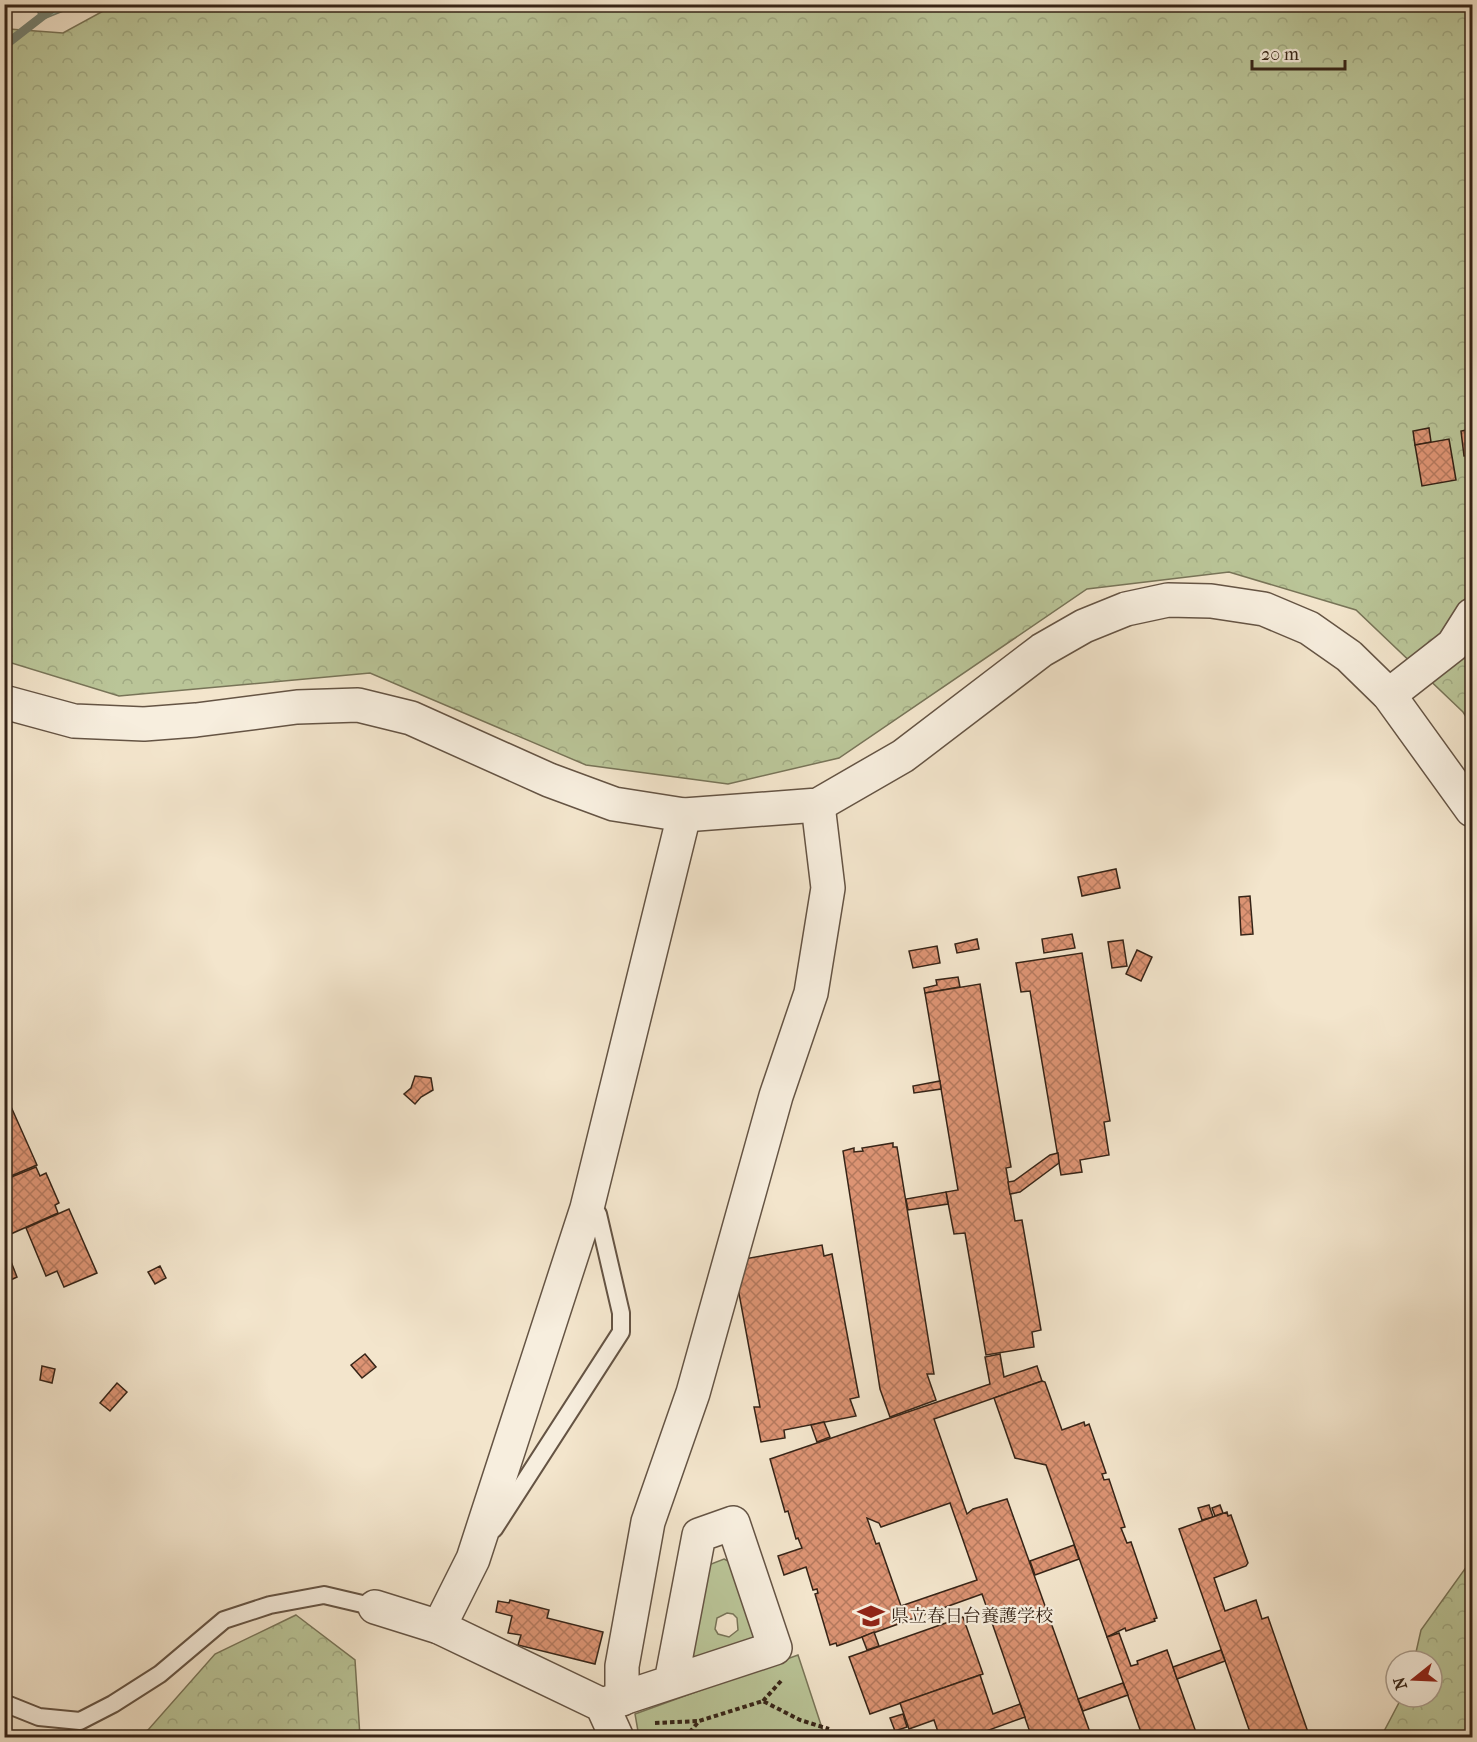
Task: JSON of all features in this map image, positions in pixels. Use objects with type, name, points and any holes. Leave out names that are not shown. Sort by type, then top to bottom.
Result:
[{"type":"street","points":[[4,702],[74,721],[144,724],[297,707],[358,705],[411,718],[549,780],[614,804],[684,815],[818,805],[903,756],[1042,650],[1084,626],[1125,609],[1168,600],[1211,601],[1264,609],[1309,628],[1349,656],[1389,695],[1473,810]]},
{"type":"street","points":[[1389,695],[1453,645],[1473,615]]},
{"type":"street","points":[[617,1737],[612,1702],[622,1666],[648,1522],[693,1394],[776,1096],[811,993],[828,888],[818,805]]},
{"type":"street","points":[[439,1627],[473,1559],[587,1208],[684,815]]},
{"type":"street","points":[[375,1607],[439,1627],[612,1702],[775,1648],[733,1523],[699,1534],[671,1682]]},
{"type":"lane","points":[[463,1578],[621,1332],[621,1312],[598,1214],[587,1208]]},
{"type":"lane","points":[[4,1703],[39,1717],[80,1721],[113,1704],[160,1674],[224,1620],[270,1605],[324,1595],[375,1607]]},
{"type":"path","points":[[685,1737],[699,1721],[763,1701],[800,1720],[830,1729]]},
{"type":"green space","points":[[116,4],[1472,5],[1472,726],[1463,712],[1356,610],[1229,572],[1087,589],[839,758],[728,784],[586,765],[370,673],[119,696],[5,661],[4,5],[9,29],[63,33]]},
{"type":"green space","points":[[724,1559],[730,1562],[757,1634],[754,1642],[692,1660],[706,1566]],"holes":[[[727,1613],[737,1618],[738,1630],[729,1637],[718,1634],[715,1629],[717,1618]]]},
{"type":"green space","points":[[1472,1559],[1472,1737],[1381,1737],[1396,1709],[1444,1709],[1444,1649],[1417,1649],[1421,1630]]},
{"type":"green space","points":[[296,1615],[355,1660],[360,1737],[137,1737],[148,1730],[215,1654]]},
{"type":"green space","points":[[798,1655],[825,1737],[639,1737],[635,1714]]},
{"type":"shaded area","points":[[35,5],[78,5],[41,20]]},
{"type":"building","points":[[1429,428],[1431,442],[1415,445],[1413,431]]},
{"type":"building","points":[[1472,429],[1472,455],[1464,456],[1461,431]]},
{"type":"building","points":[[1449,439],[1456,480],[1422,486],[1415,445]]},
{"type":"building","points":[[1116,869],[1120,888],[1082,896],[1078,877]]},
{"type":"building","points":[[1250,896],[1253,934],[1241,935],[1239,897]]},
{"type":"building","points":[[1072,934],[1075,948],[1044,953],[1042,939]]},
{"type":"building","points":[[977,939],[979,949],[957,953],[955,944]]},
{"type":"building","points":[[1123,940],[1127,966],[1112,968],[1108,942]]},
{"type":"building","points":[[937,946],[940,963],[913,968],[909,951]]},
{"type":"building","points":[[1137,950],[1152,957],[1141,981],[1126,974]]},
{"type":"building","points":[[1082,953],[1110,1121],[1104,1122],[1109,1155],[1080,1160],[1082,1172],[1061,1175],[1030,991],[1021,992],[1016,963]]},
{"type":"building","points":[[958,977],[960,987],[925,993],[924,988],[937,985],[936,980]]},
{"type":"building","points":[[980,984],[1011,1167],[1006,1168],[1015,1221],[1022,1220],[1041,1330],[1032,1332],[1034,1347],[986,1355],[965,1233],[954,1234],[946,1192],[958,1190],[925,993]]},
{"type":"building","points":[[415,1076],[431,1078],[433,1090],[421,1097],[415,1104],[404,1094],[411,1088]]},
{"type":"building","points":[[940,1081],[941,1089],[914,1093],[913,1086]]},
{"type":"building","points":[[4,1091],[37,1165],[4,1179]]},
{"type":"building","points":[[893,1143],[893,1147],[897,1147],[934,1374],[927,1374],[936,1400],[890,1417],[880,1389],[843,1151],[854,1148],[854,1152],[863,1151],[862,1148]]},
{"type":"building","points":[[1058,1153],[1059,1163],[1020,1192],[1010,1194],[1008,1182],[1014,1181],[1050,1155]]},
{"type":"building","points":[[36,1167],[40,1176],[46,1173],[59,1203],[55,1205],[58,1213],[4,1237],[4,1180]]},
{"type":"building","points":[[946,1192],[948,1204],[908,1210],[906,1199]]},
{"type":"building","points":[[69,1209],[97,1273],[64,1287],[57,1271],[46,1276],[26,1228]]},
{"type":"building","points":[[822,1245],[824,1256],[832,1254],[859,1397],[850,1399],[856,1416],[784,1430],[785,1438],[761,1442],[754,1407],[760,1407],[733,1261]]},
{"type":"building","points":[[8,1254],[17,1277],[4,1283],[4,1256]]},
{"type":"building","points":[[160,1266],[166,1278],[155,1284],[148,1272]]},
{"type":"building","points":[[365,1354],[376,1367],[362,1378],[351,1365]]},
{"type":"building","points":[[1000,1354],[1004,1377],[1037,1366],[1042,1381],[934,1419],[967,1514],[973,1509],[1007,1499],[1092,1738],[1032,1738],[982,1594],[837,1646],[836,1643],[830,1645],[815,1594],[818,1593],[817,1589],[813,1590],[806,1567],[784,1575],[778,1556],[802,1548],[798,1538],[796,1539],[788,1511],[785,1512],[770,1459],[990,1384],[985,1357]],"holes":[[[950,1503],[977,1580],[901,1606],[879,1543],[876,1544],[867,1518],[879,1523],[881,1527]]]},
{"type":"building","points":[[42,1366],[55,1369],[52,1383],[40,1380]]},
{"type":"building","points":[[1042,1381],[1045,1382],[1062,1430],[1084,1422],[1085,1426],[1089,1424],[1106,1473],[1102,1474],[1104,1480],[1109,1479],[1125,1527],[1121,1528],[1127,1543],[1131,1542],[1157,1618],[1154,1619],[1155,1621],[1126,1631],[1125,1628],[1107,1637],[1046,1465],[1015,1458],[994,1398]]},
{"type":"building","points":[[117,1383],[127,1392],[110,1411],[100,1403]]},
{"type":"building","points":[[824,1422],[830,1437],[817,1442],[811,1425]]},
{"type":"building","points":[[1209,1505],[1213,1517],[1202,1520],[1198,1508]]},
{"type":"building","points":[[1220,1505],[1223,1513],[1215,1516],[1212,1508]]},
{"type":"building","points":[[1227,1512],[1228,1516],[1231,1515],[1248,1563],[1246,1566],[1214,1578],[1225,1611],[1256,1600],[1262,1619],[1268,1617],[1310,1738],[1252,1738],[1179,1529]]},
{"type":"building","points":[[1074,1545],[1079,1559],[1035,1575],[1030,1561]]},
{"type":"building","points":[[510,1600],[549,1610],[547,1618],[603,1632],[595,1664],[518,1645],[521,1635],[508,1633],[512,1616],[496,1612],[498,1601],[509,1603]]},
{"type":"building","points":[[963,1617],[983,1674],[870,1714],[849,1657]]},
{"type":"building","points":[[874,1632],[879,1646],[867,1650],[862,1637]]},
{"type":"building","points":[[1119,1633],[1131,1666],[1138,1664],[1137,1661],[1167,1650],[1198,1738],[1143,1738],[1107,1637]]},
{"type":"building","points":[[1221,1650],[1225,1661],[1177,1679],[1173,1667]]},
{"type":"building","points":[[980,1675],[993,1714],[1020,1704],[1025,1717],[967,1738],[940,1738],[934,1720],[909,1729],[900,1703]]},
{"type":"building","points":[[1123,1683],[1128,1695],[1083,1711],[1078,1699]]},
{"type":"building","points":[[903,1714],[907,1727],[895,1731],[890,1718]]},
{"type":"waterway","points":[[4,46],[58,4]]},
{"type":"place","name":"県立春日台養護学校","points":[[871,1616]]}]
